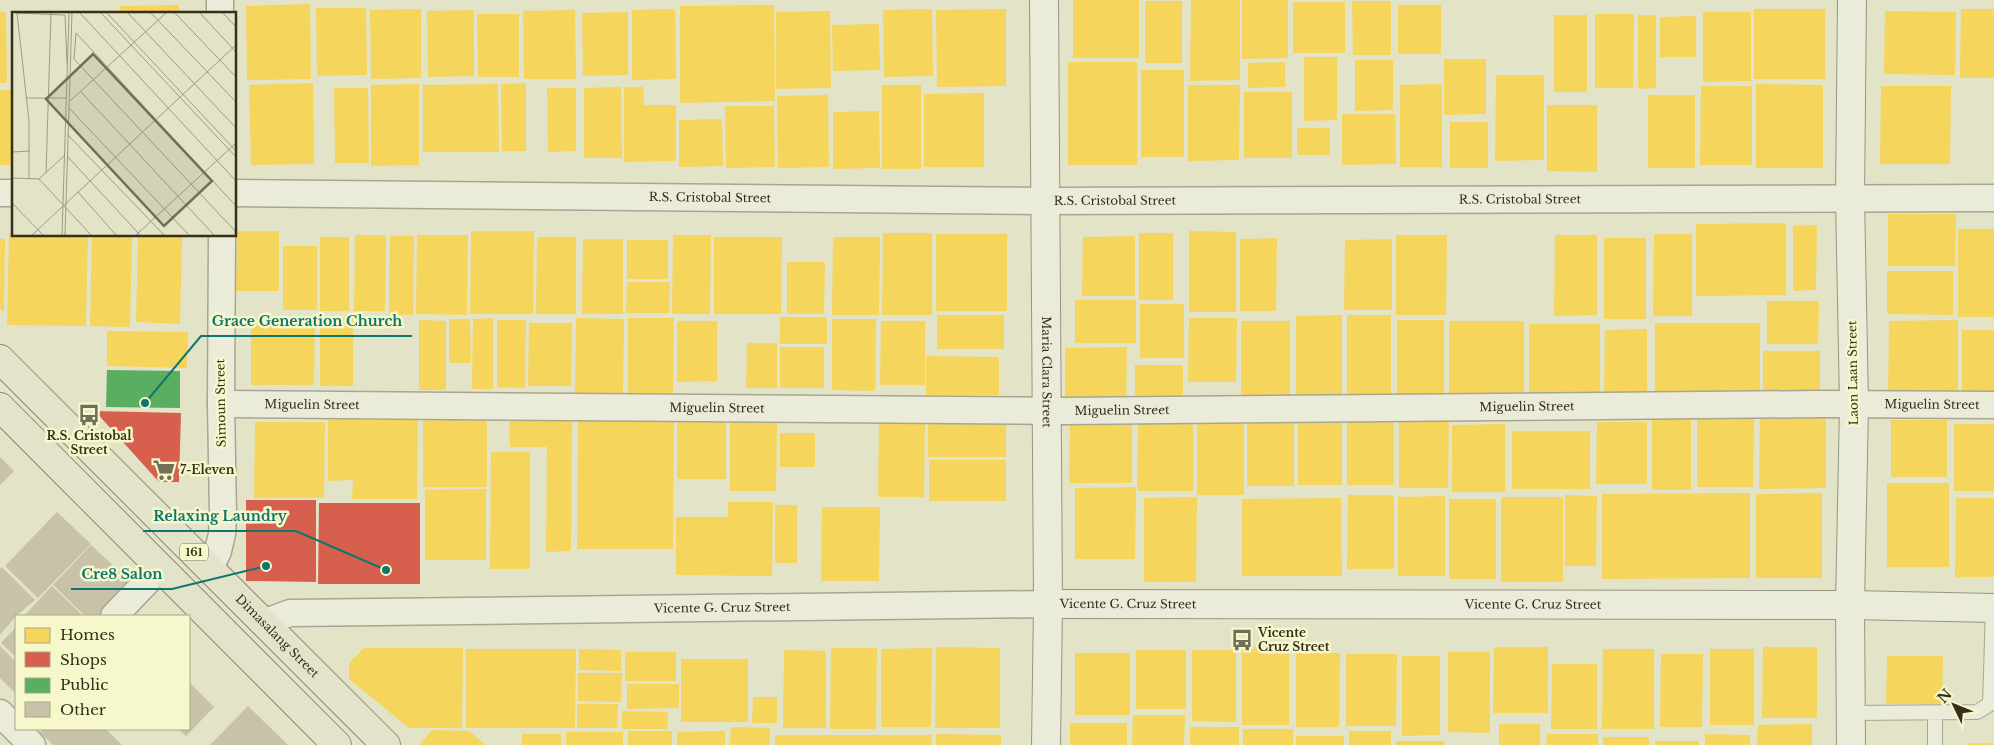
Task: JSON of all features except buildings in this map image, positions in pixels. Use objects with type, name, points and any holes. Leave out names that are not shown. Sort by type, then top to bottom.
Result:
[{"type":"main road","name":"Dimasalang Street","points":[[0,359],[386,745]]},
{"type":"main road","points":[[0,407],[337,745]]},
{"type":"street","name":"Maria Clara Street","points":[[1044,0],[1048,604],[1046,745]]},
{"type":"street","name":"Laon Laan Street","points":[[1851,745],[1850,605],[1854,405],[1850,198],[1852,0]]},
{"type":"street","name":"R.S. Cristobal Street","points":[[236,193],[1045,201],[1994,198]]},
{"type":"street","name":"Simoun Street","points":[[210,568],[218,551],[222,534],[222,236]]},
{"type":"street","name":"Miguelin Street","points":[[221,404],[1047,410],[1820,404],[1994,405]]},
{"type":"street","points":[[115,615],[160,568]]},
{"type":"street","name":"Vicente G. Cruz Street","points":[[263,623],[290,614],[310,613],[1048,604],[1850,605],[1994,608]]},
{"type":"street","points":[[7,723],[32,745]]},
{"type":"lane","points":[[1850,713],[1935,714],[1977,712],[1990,704],[1994,608]]},
{"type":"lane","points":[[1935,714],[1935,745]]},
{"type":"place","name":"Grace Generation Church","points":[[145,403]]},
{"type":"place","name":"R.S. Cristobal Street","points":[[89,415]]},
{"type":"place","name":"7-Eleven","points":[[164,470]]},
{"type":"place","name":"Cre8 Salon","points":[[266,566]]},
{"type":"place","name":"Relaxing Laundry","points":[[386,570]]},
{"type":"place","name":"Vicente Cruz Street","points":[[1242,640]]}]
